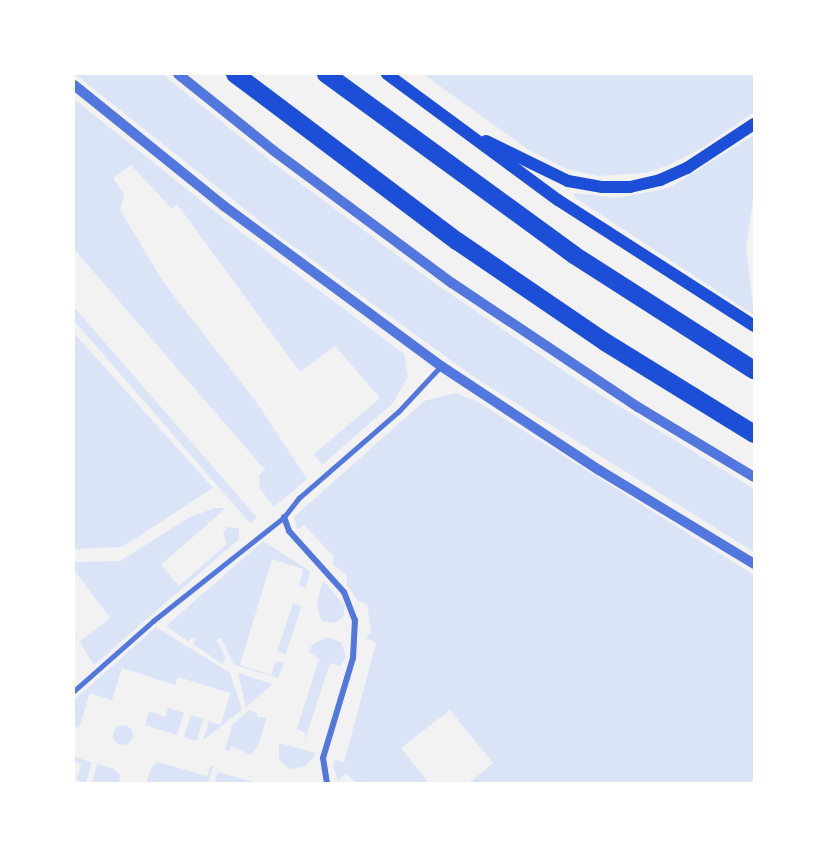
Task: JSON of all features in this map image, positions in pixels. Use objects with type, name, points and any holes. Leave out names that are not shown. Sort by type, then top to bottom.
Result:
[{"type":"highway","points":[[235,74],[466,248],[605,342],[754,434]]},
{"type":"highway","points":[[326,74],[574,255],[754,370]]},
{"type":"main road","points":[[387,74],[455,126],[587,219],[754,326]]},
{"type":"main road","points":[[455,126],[568,181],[602,187],[660,180],[687,168],[754,124]]},
{"type":"street","points":[[178,74],[274,151],[452,283],[629,401],[754,477]]},
{"type":"street","points":[[74,85],[224,206],[441,366],[599,471],[754,564]]},
{"type":"street","points":[[284,517],[289,531],[344,592],[355,620],[352,658],[323,758],[327,783]]},
{"type":"lane","points":[[74,691],[153,621],[284,517],[298,498],[398,412],[441,366]]},
{"type":"shaded area","points":[[75,74],[162,74],[273,163],[433,282],[583,384],[754,489],[754,552],[474,377],[275,233]]},
{"type":"shaded area","points":[[423,74],[754,74],[754,112],[705,146],[669,165],[645,173],[598,176],[564,168],[529,150]]},
{"type":"shaded area","points":[[74,99],[238,230],[404,354],[408,377],[393,403],[322,465],[314,454],[380,398],[335,346],[300,372],[177,204],[172,209],[131,165],[113,178],[124,195],[120,210],[164,283],[257,403],[307,479],[274,507],[260,489],[259,475],[265,470],[74,249]]},
{"type":"shaded area","points":[[754,135],[754,196],[746,247],[754,315],[574,197],[574,193],[618,198],[669,188]]},
{"type":"shaded area","points":[[74,307],[257,518],[250,523],[74,321]]},
{"type":"shaded area","points":[[74,333],[213,488],[122,547],[74,549]]},
{"type":"shaded area","points":[[455,393],[476,401],[754,575],[754,783],[469,783],[493,763],[450,710],[401,748],[429,783],[357,783],[346,774],[338,781],[333,766],[335,760],[344,762],[376,643],[366,638],[371,632],[367,604],[358,601],[347,585],[347,576],[333,564],[334,557],[304,525],[297,529],[294,517],[424,401]]},
{"type":"shaded area","points":[[215,508],[226,508],[161,565],[179,586],[227,544],[223,533],[227,527],[239,528],[239,539],[94,665],[74,633],[80,641],[110,618],[74,570],[74,562],[120,561],[190,517]]},
{"type":"shaded area","points":[[263,541],[310,571],[306,588],[299,586],[303,569],[272,559],[240,665],[271,675],[276,661],[284,663],[278,678],[234,665],[221,638],[216,640],[226,658],[222,664],[193,644],[196,638],[192,637],[189,642],[166,626]]},
{"type":"shaded area","points":[[323,580],[345,606],[343,617],[334,623],[322,621],[319,615],[317,603]]},
{"type":"shaded area","points":[[293,603],[302,606],[286,654],[277,652]]},
{"type":"shaded area","points":[[156,627],[230,673],[242,710],[203,740],[209,721],[221,725],[230,693],[178,677],[175,685],[122,668],[112,700],[90,693],[79,728],[74,726],[74,700]]},
{"type":"shaded area","points":[[327,637],[341,642],[346,657],[340,666],[330,663],[302,749],[306,733],[297,729],[319,659],[308,651],[313,644]]},
{"type":"shaded area","points":[[238,673],[273,684],[246,707]]},
{"type":"shaded area","points":[[168,708],[184,713],[177,735],[145,725],[149,711],[165,717]]},
{"type":"shaded area","points":[[249,710],[257,713],[257,717],[267,717],[258,746],[251,755],[231,746],[229,751],[225,750],[232,725]]},
{"type":"shaded area","points":[[191,715],[203,719],[196,741],[184,737]]},
{"type":"shaded area","points":[[123,725],[130,728],[133,735],[130,742],[123,745],[116,742],[113,735],[116,728]]},
{"type":"shaded area","points":[[279,743],[315,753],[304,767],[289,769],[279,759]]},
{"type":"shaded area","points":[[74,757],[92,762],[86,783],[76,780],[81,764],[74,761]]},
{"type":"shaded area","points":[[158,762],[207,776],[210,766],[213,767],[208,783],[146,783],[152,766]]},
{"type":"shaded area","points":[[97,764],[114,769],[120,775],[119,783],[92,783]]},
{"type":"shaded area","points":[[218,772],[258,783],[214,783]]}]
